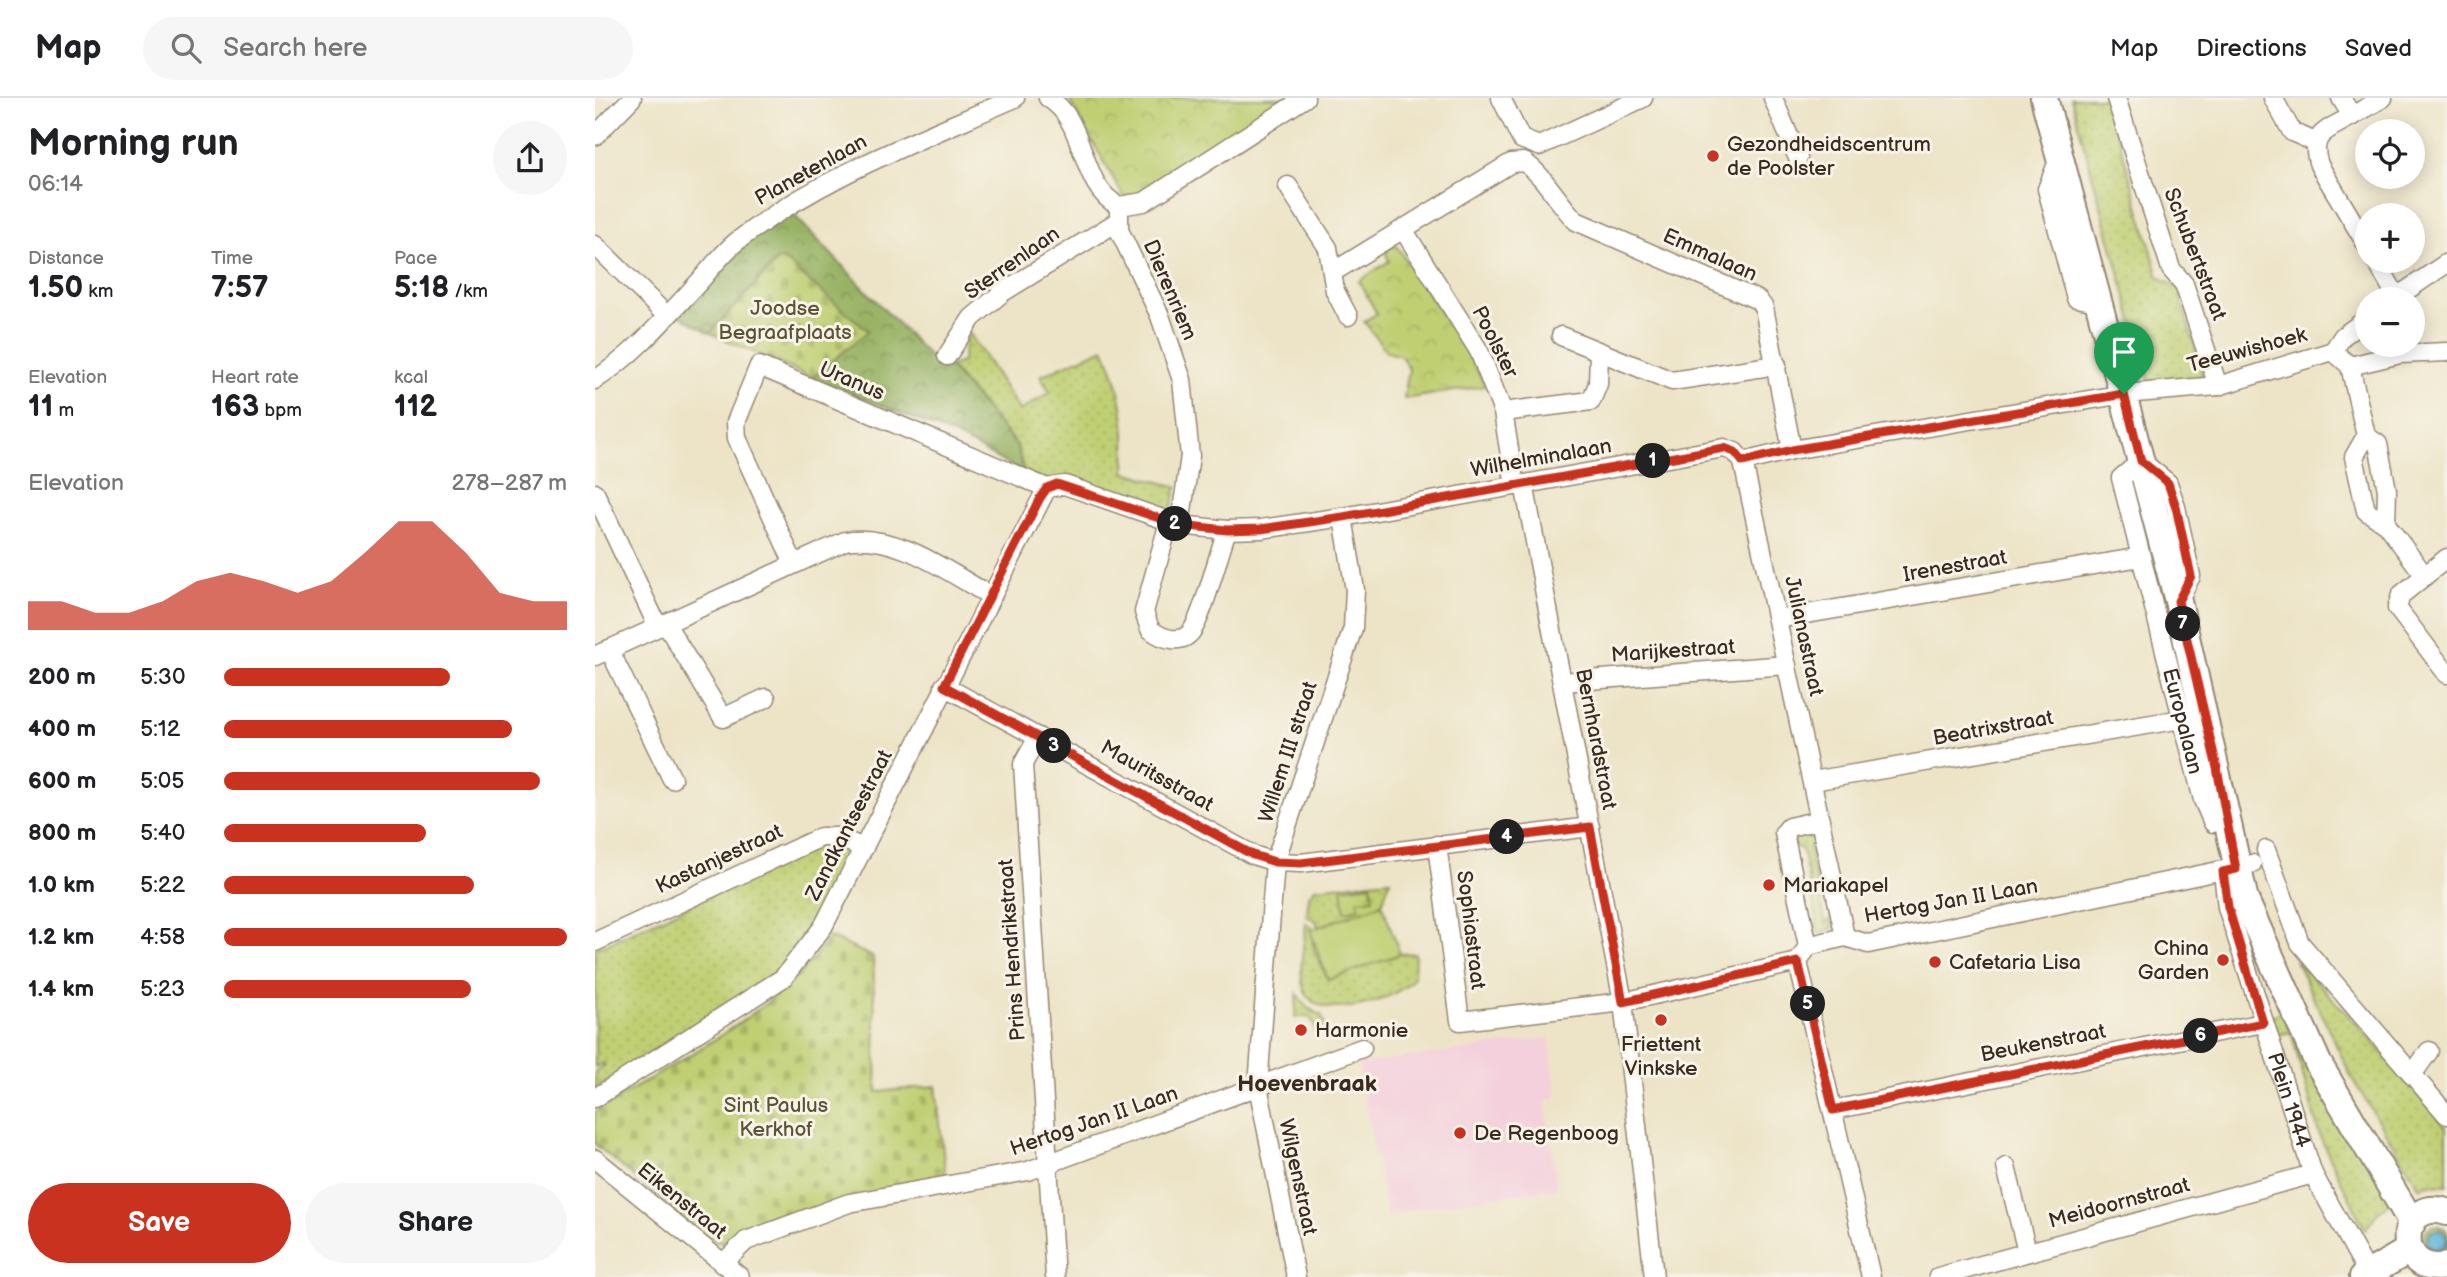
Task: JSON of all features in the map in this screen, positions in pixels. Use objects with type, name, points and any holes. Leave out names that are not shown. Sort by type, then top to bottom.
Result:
[{"type":"main road","name":"Europalaan","points":[[2044,98],[2124,394],[2178,601],[2217,768],[2244,864]]},
{"type":"main road","points":[[2244,864],[2333,1057],[2393,1162],[2428,1216],[2407,1236],[2414,1257],[2433,1268],[2447,1266]]},
{"type":"main road","points":[[2367,1276],[2414,1257]]},
{"type":"main road","points":[[2397,1277],[2414,1257]]},
{"type":"street","points":[[595,136],[632,98]]},
{"type":"street","name":"Planetenlaan","points":[[595,380],[613,368],[667,316],[733,245],[774,213],[843,175],[1015,98]]},
{"type":"street","name":"Dierenriem","points":[[1048,98],[1067,116],[1100,191],[1118,214],[1160,316],[1182,380],[1190,456],[1175,524],[1144,612],[1150,629],[1167,639],[1177,639],[1193,630],[1227,530]]},
{"type":"street","name":"Sterrenlaan","points":[[947,356],[972,318],[1003,292],[1118,214],[1144,202],[1305,98]]},
{"type":"street","points":[[1501,98],[1527,153]]},
{"type":"street","points":[[1333,272],[1539,146],[1643,98]]},
{"type":"street","points":[[1773,98],[1798,158]]},
{"type":"street","name":"Schubertstraat","points":[[2116,98],[2171,269],[2184,284],[2218,386]]},
{"type":"street","points":[[2273,98],[2291,132],[2315,142]]},
{"type":"street","points":[[2341,98],[2352,116]]},
{"type":"street","points":[[2315,142],[2321,135],[2383,98]]},
{"type":"street","points":[[2315,142],[2319,164],[2355,225]]},
{"type":"street","name":"Emmalaan","points":[[1527,153],[1533,167],[1557,202],[1576,221],[1758,300],[1764,308],[1777,365],[1792,450]]},
{"type":"street","points":[[1288,186],[1328,248],[1335,291],[1348,316]]},
{"type":"street","name":"Poolster","points":[[1403,229],[1479,351],[1503,412],[1519,485]]},
{"type":"street","points":[[595,245],[667,316]]},
{"type":"street","points":[[2412,287],[2447,263]]},
{"type":"street","name":"Teeuwishoek","points":[[2124,394],[2218,386],[2333,351],[2343,336],[2355,327]]},
{"type":"street","points":[[1561,336],[1672,381],[1777,365]]},
{"type":"street","points":[[2333,351],[2350,366],[2366,436],[2354,457],[2367,511],[2386,524],[2425,576]]},
{"type":"street","points":[[1503,412],[1591,401],[1598,384],[1599,352]]},
{"type":"street","points":[[2350,366],[2400,354],[2447,352]]},
{"type":"street","name":"Uranus","points":[[794,564],[737,438],[736,422],[759,366],[1047,488]]},
{"type":"street","points":[[1743,462],[1792,450],[2124,394]]},
{"type":"street","points":[[2366,436],[2378,444],[2387,490],[2386,524]]},
{"type":"street","name":"Wilhelminalaan","points":[[1047,488],[1065,485],[1175,524],[1227,530],[1343,517],[1724,448],[1735,452],[1743,462]]},
{"type":"street","name":"Europalaan","points":[[2141,461],[2121,478],[2203,800],[2213,823]]},
{"type":"street","name":"Julianastraat","points":[[1743,462],[1845,937]]},
{"type":"street","name":"Bernhardstraat","points":[[1519,485],[1562,682],[1623,1002],[1654,1277]]},
{"type":"street","name":"Zandkantsestraat","points":[[595,1098],[783,978],[823,927],[1047,488]]},
{"type":"street","points":[[595,493],[662,625],[723,718],[766,698]]},
{"type":"street","name":"Willem III straat","points":[[1258,1086],[1275,862],[1353,628],[1355,590],[1343,517]]},
{"type":"street","points":[[673,779],[602,653],[845,541],[866,538],[891,542],[991,596]]},
{"type":"street","name":"Irenestraat","points":[[1777,619],[2141,557]]},
{"type":"street","points":[[2447,558],[2401,595],[2397,608],[2447,674]]},
{"type":"street","name":"Marijkestraat","points":[[1562,682],[1787,665]]},
{"type":"street","name":"Mauritsstraat","points":[[944,686],[1253,855],[1275,862]]},
{"type":"street","name":"Beatrixstraat","points":[[1812,781],[2182,719]]},
{"type":"street","name":"Prins Hendrikstraat","points":[[1038,737],[1023,764],[1055,1277]]},
{"type":"street","points":[[1623,1002],[1798,962],[1808,946],[1784,833],[1789,827],[1820,820]]},
{"type":"street","points":[[1275,862],[1301,863],[1590,827]]},
{"type":"street","name":"Kastanjestraat","points":[[595,942],[821,837],[842,838],[864,848]]},
{"type":"street","name":"Sophiastraat","points":[[1437,845],[1460,1021],[1623,1002]]},
{"type":"street","points":[[2244,864],[2300,943],[2447,1115]]},
{"type":"street","name":"Hertog Jan II Laan","points":[[1808,946],[1845,937],[1868,944],[2244,864]]},
{"type":"street","name":"Plein 1944","points":[[2244,864],[2228,907],[2313,1174],[2367,1276]]},
{"type":"street","points":[[1798,962],[1871,1277]]},
{"type":"street","name":"Beukenstraat","points":[[1833,1110],[2263,1023]]},
{"type":"street","name":"Hertog Jan II Laan","points":[[722,1264],[746,1241],[849,1203],[1028,1171],[1361,1048]]},
{"type":"street","points":[[2412,1075],[2429,1051]]},
{"type":"street","name":"Wilgenstraat","points":[[1258,1086],[1296,1277]]},
{"type":"street","name":"Eikenstraat","points":[[595,1160],[740,1277]]},
{"type":"street","points":[[2005,1167],[2027,1252]]},
{"type":"street","name":"Meidoornstraat","points":[[1938,1277],[2313,1174]]},
{"type":"shaded area","name":"De Regenboog","points":[[1549,1038],[1557,1098],[1545,1100],[1557,1188],[1419,1208],[1387,1216],[1358,1064]]},
{"type":"green space","points":[[1068,98],[1293,98],[1145,191],[1124,197]]},
{"type":"green space","points":[[2071,98],[2107,98],[2159,277],[2178,288],[2203,376],[2151,387]]},
{"type":"green space","points":[[791,212],[943,371],[949,366],[1017,446],[1024,473],[954,435],[812,378],[868,331],[784,260],[778,259],[710,333],[676,313],[748,241]]},
{"type":"green space","points":[[1396,245],[1471,358],[1485,386],[1404,399],[1409,369],[1401,356],[1387,352],[1364,321],[1377,314],[1359,281],[1389,261],[1385,251]]},
{"type":"green space","name":"Joodse Begraafplaats","points":[[779,259],[784,260],[868,331],[812,378],[710,333]]},
{"type":"green space","points":[[970,334],[1020,411],[1050,392],[1040,376],[1104,348],[1120,393],[1125,472],[1177,487],[1170,514],[1024,473],[1017,445],[949,366],[963,362],[965,342]]},
{"type":"green space","points":[[1812,832],[1814,842],[1809,848],[1826,924],[1831,918],[1833,928],[1819,933],[1810,924],[1818,925],[1802,849],[1793,846],[1793,835]]},
{"type":"green space","points":[[831,843],[847,851],[849,859],[808,935],[779,970],[595,1089],[595,1072],[605,1065],[603,1063],[595,1067],[595,949],[823,844]]},
{"type":"green space","points":[[1390,880],[1382,904],[1318,927],[1316,921],[1307,916],[1309,895],[1315,888]]},
{"type":"green space","points":[[1371,884],[1373,898],[1358,900],[1359,909],[1345,911],[1342,888]]},
{"type":"green space","points":[[1382,904],[1400,954],[1328,980],[1310,930]]},
{"type":"green space","points":[[1306,923],[1311,926],[1314,950],[1328,980],[1400,954],[1415,953],[1414,977],[1393,994],[1361,1005],[1344,1008],[1315,1003],[1303,987],[1302,959]]},
{"type":"green space","name":"Sint Paulus Kerkhof","points":[[829,937],[873,957],[877,1092],[936,1086],[946,1180],[748,1239],[726,1243],[705,1237],[595,1144],[595,1112],[722,1035],[754,1012],[808,964]]},
{"type":"green space","points":[[2295,959],[2370,1038],[2447,1128],[2447,1185],[2427,1184],[2420,1188],[2353,1080]]},
{"type":"green space","points":[[1297,994],[1307,1008],[1321,1015],[1326,1028],[1315,1033],[1314,1023],[1309,1017],[1295,1017]]},
{"type":"green space","points":[[2289,1013],[2393,1200],[2378,1212],[2365,1230],[2320,1137],[2291,1032],[2276,1035],[2271,1016]]},
{"type":"green space","points":[[2436,1226],[2445,1230],[2448,1244],[2445,1248],[2436,1252],[2427,1248],[2423,1239],[2427,1230]]},
{"type":"water","points":[[2437,1230],[2444,1233],[2447,1240],[2444,1247],[2437,1250],[2430,1247],[2427,1240],[2430,1233]]},
{"type":"place","name":"Gezondheidscentrum de Poolster","points":[[1713,156]]},
{"type":"place","name":"Mariakapel","points":[[1769,885]]},
{"type":"place","name":"China Garden","points":[[2223,960]]},
{"type":"place","name":"Cafetaria Lisa","points":[[1935,962]]},
{"type":"place","name":"Friettent Vinkske","points":[[1661,1020]]},
{"type":"place","name":"Harmonie","points":[[1301,1030]]},
{"type":"place","name":"De Regenboog","points":[[1460,1133]]},
{"type":"district","name":"Hoevenbraak","points":[[1307,1084]]},
{"type":"route","points":[[2124,394],[2141,461],[2168,483],[2186,547],[2191,576],[2178,601],[2217,768],[2236,869],[2223,872],[2225,897],[2263,1023],[1833,1110],[1798,962],[1623,1002],[1590,827],[1301,863],[1275,862],[1253,855],[944,686],[1040,498],[1047,488],[1057,484],[1180,525],[1227,530],[1261,529],[1343,517],[1724,448],[1735,452],[1743,462],[1792,450],[2124,394]]}]
